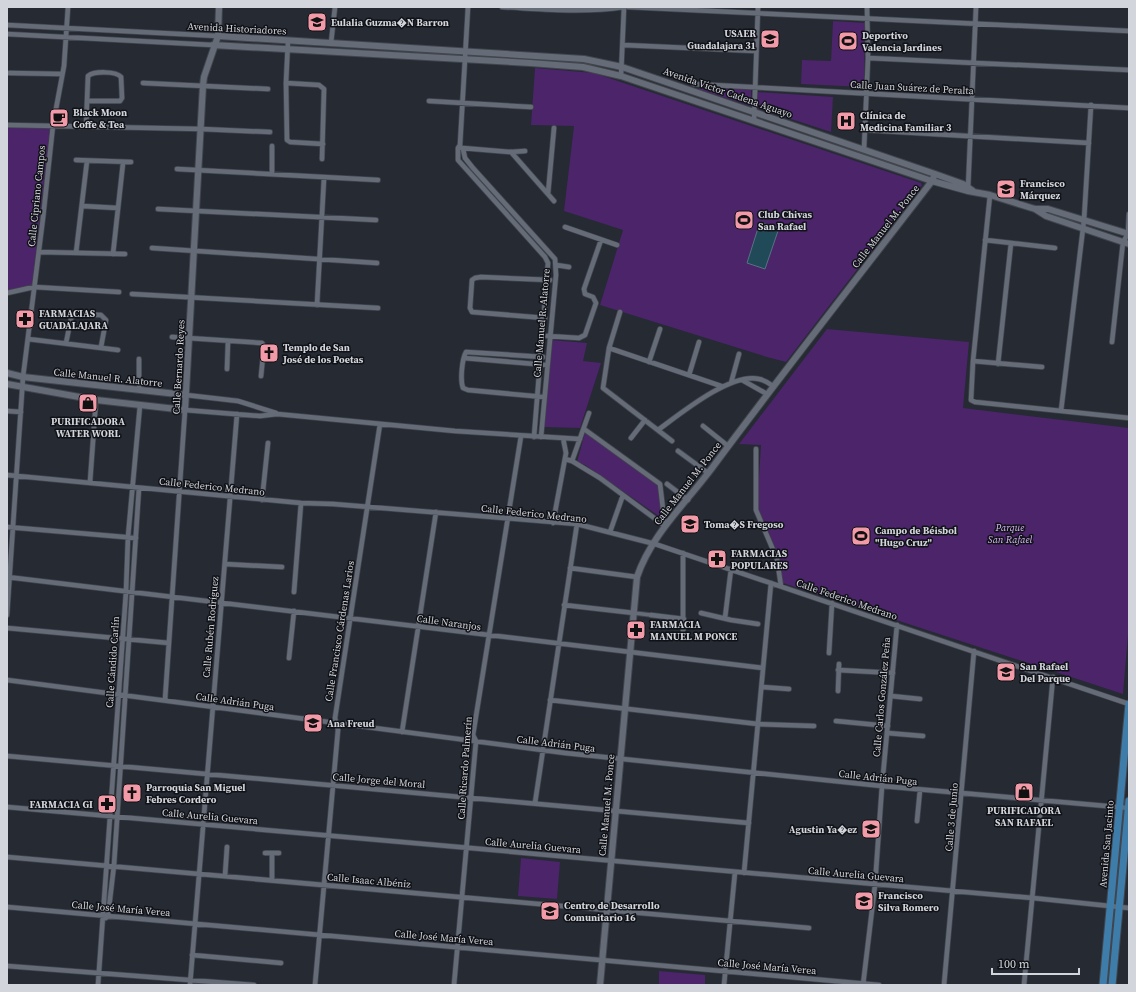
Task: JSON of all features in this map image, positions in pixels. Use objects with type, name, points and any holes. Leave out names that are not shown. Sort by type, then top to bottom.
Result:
[{"type":"main road","name":"Avenida San Jacinto","points":[[1103,985],[1129,708]]},
{"type":"main road","name":"Avenida San Jacinto","points":[[1112,985],[1129,802]]},
{"type":"street","name":"Calle Cipriano Campos","points":[[7,615],[8,578],[17,476],[23,377],[39,252],[52,125],[62,74],[68,7]]},
{"type":"street","points":[[218,36],[219,7]]},
{"type":"street","points":[[331,43],[335,7]]},
{"type":"street","points":[[468,7],[461,147],[511,152],[525,151]]},
{"type":"street","points":[[502,7],[571,11],[604,10],[624,7],[621,76]]},
{"type":"street","points":[[628,7],[758,10],[868,19],[1129,31]]},
{"type":"street","points":[[864,149],[868,58],[867,7]]},
{"type":"street","points":[[970,190],[976,7]]},
{"type":"street","points":[[754,121],[758,10]]},
{"type":"street","name":"Avenida Historiadores","points":[[7,25],[466,51]]},
{"type":"street","name":"Avenida Historiadores","points":[[7,34],[466,58]]},
{"type":"street","name":"Calle Bernardo Reyes","points":[[165,700],[181,492],[203,85],[218,36]]},
{"type":"street","points":[[288,40],[286,83],[287,140],[290,142],[322,144]]},
{"type":"street","points":[[623,45],[756,51]]},
{"type":"street","name":"Avenida Víctor Cadena Aguayo","points":[[466,51],[584,59],[622,67],[935,174],[970,190]]},
{"type":"street","name":"Avenida Víctor Cadena Aguayo","points":[[466,58],[583,67],[621,76],[932,181],[990,194],[1035,208],[1048,209],[1128,234]]},
{"type":"street","points":[[868,58],[1129,70]]},
{"type":"street","points":[[9,73],[62,74]]},
{"type":"street","points":[[86,127],[89,75],[116,74],[121,77],[122,98],[120,101],[88,101]]},
{"type":"street","points":[[144,83],[268,89]]},
{"type":"street","points":[[286,83],[318,85],[323,87],[322,158]]},
{"type":"street","name":"Calle Juan Suárez de Peralta","points":[[694,84],[1129,108]]},
{"type":"street","points":[[429,101],[530,107]]},
{"type":"street","points":[[1061,410],[1084,220],[1091,105]]},
{"type":"street","points":[[7,126],[52,125],[270,132]]},
{"type":"street","points":[[548,194],[554,128]]},
{"type":"street","points":[[865,130],[1089,143]]},
{"type":"street","points":[[272,146],[272,174]]},
{"type":"street","name":"Calle Manuel R. Alatorre","points":[[461,147],[465,158],[473,168],[549,250],[555,259],[555,280],[541,437]]},
{"type":"street","name":"Calle Manuel R. Alatorre","points":[[461,147],[458,160],[546,257],[548,263],[548,280],[534,437]]},
{"type":"street","points":[[511,152],[554,201]]},
{"type":"street","points":[[76,160],[123,163],[131,162]]},
{"type":"street","points":[[76,253],[87,161]]},
{"type":"street","points":[[113,254],[123,163]]},
{"type":"street","points":[[468,172],[473,168]]},
{"type":"street","points":[[177,169],[378,180]]},
{"type":"street","name":"Calle Manuel M. Ponce","points":[[600,985],[637,577],[642,564],[665,526],[688,500],[773,386],[932,181],[935,174]]},
{"type":"street","points":[[317,305],[324,178]]},
{"type":"street","points":[[990,194],[973,362],[971,400],[975,402],[1129,418]]},
{"type":"street","points":[[82,206],[118,208]]},
{"type":"street","name":"Avenida Víctor Cadena Aguayo","points":[[1035,208],[1046,216],[1126,243]]},
{"type":"street","points":[[158,209],[322,216],[376,220]]},
{"type":"street","points":[[1112,342],[1128,234],[1129,214]]},
{"type":"street","points":[[564,227],[617,245]]},
{"type":"street","points":[[542,336],[579,338],[585,335],[596,303],[593,297],[585,294],[584,289],[601,240]]},
{"type":"street","points":[[985,240],[1055,248]]},
{"type":"street","points":[[998,364],[1011,243]]},
{"type":"street","points":[[152,248],[377,263]]},
{"type":"street","points":[[39,252],[125,254]]},
{"type":"street","points":[[556,265],[569,267]]},
{"type":"street","points":[[551,319],[472,312],[470,308],[472,280],[481,277],[555,280]]},
{"type":"street","points":[[7,293],[34,287],[120,292]]},
{"type":"street","points":[[132,294],[378,308]]},
{"type":"street","points":[[620,312],[609,348],[602,384],[603,390],[672,441]]},
{"type":"street","points":[[66,343],[72,314],[88,314],[104,317],[106,320],[101,347]]},
{"type":"street","points":[[649,362],[660,329]]},
{"type":"street","points":[[172,337],[264,344],[261,376]]},
{"type":"street","points":[[28,339],[118,350]]},
{"type":"street","points":[[227,369],[228,341]]},
{"type":"street","points":[[689,376],[699,342]]},
{"type":"street","points":[[609,348],[721,386]]},
{"type":"street","points":[[544,397],[465,389],[462,384],[464,358],[466,352],[471,351],[547,358]]},
{"type":"street","points":[[731,383],[739,354]]},
{"type":"street","points":[[464,358],[547,365]]},
{"type":"street","points":[[139,359],[139,390]]},
{"type":"street","points":[[973,362],[1042,368]]},
{"type":"street","name":"Calle Manuel R. Alatorre","points":[[7,373],[23,377],[238,401],[261,407],[277,414]]},
{"type":"street","points":[[658,430],[721,386],[742,380],[759,379],[773,386]]},
{"type":"street","points":[[742,380],[767,394]]},
{"type":"street","name":"Calle Manuel R. Alatorre","points":[[7,384],[96,400],[185,410],[260,416],[277,414],[521,436],[580,439]]},
{"type":"street","points":[[90,482],[96,400]]},
{"type":"street","name":"Calle Cándido Carlín","points":[[98,985],[104,921],[102,915],[123,639],[128,537],[134,487],[140,405]]},
{"type":"street","points":[[7,411],[21,412]]},
{"type":"street","points":[[572,461],[589,413]]},
{"type":"street","name":"Calle Rubén Rodríguez","points":[[190,982],[237,414]]},
{"type":"street","points":[[631,438],[645,420]]},
{"type":"street","name":"Calle Francisco Cárdenas Larios","points":[[314,985],[334,785],[338,730],[334,718],[380,424]]},
{"type":"street","points":[[703,426],[728,446]]},
{"type":"street","points":[[584,429],[660,484],[665,526]]},
{"type":"street","name":"Calle Ricardo Palmerín","points":[[454,985],[476,742],[474,735],[488,636],[521,436]]},
{"type":"street","points":[[553,523],[565,459],[566,449],[563,438]]},
{"type":"street","points":[[262,500],[268,443]]},
{"type":"street","points":[[756,449],[756,510],[777,559],[781,586]]},
{"type":"street","points":[[678,452],[708,473]]},
{"type":"street","points":[[565,459],[572,461],[600,478],[665,526]]},
{"type":"street","name":"Calle Federico Medrano","points":[[7,475],[262,500],[436,512],[577,524],[655,544],[683,553],[1053,678],[1129,708]]},
{"type":"street","points":[[667,484],[688,500]]},
{"type":"street","name":"Calle Cándido Carlín","points":[[108,916],[114,865],[139,488]]},
{"type":"street","points":[[610,532],[623,495]]},
{"type":"street","points":[[294,592],[300,503]]},
{"type":"street","points":[[402,732],[436,512]]},
{"type":"street","points":[[535,803],[577,524]]},
{"type":"street","points":[[7,526],[136,538]]},
{"type":"street","points":[[683,553],[683,631]]},
{"type":"street","points":[[225,564],[282,567]]},
{"type":"street","points":[[570,568],[637,577]]},
{"type":"street","points":[[725,618],[730,569]]},
{"type":"street","name":"Calle Naranjos","points":[[8,578],[172,598],[221,602],[488,636],[763,668]]},
{"type":"street","points":[[744,873],[771,583]]},
{"type":"street","points":[[829,653],[832,603]]},
{"type":"street","points":[[564,605],[684,619]]},
{"type":"street","points":[[289,658],[294,611]]},
{"type":"street","points":[[701,613],[758,624]]},
{"type":"street","name":"Calle Carlos González Peña","points":[[863,984],[875,885],[882,786],[897,625]]},
{"type":"street","points":[[7,628],[169,643]]},
{"type":"street","name":"Calle 3 de Junio","points":[[944,985],[954,891],[974,651]]},
{"type":"street","points":[[838,664],[838,691]]},
{"type":"street","points":[[838,670],[893,673]]},
{"type":"street","points":[[1024,985],[1053,678]]},
{"type":"street","name":"Calle Adrián Puga","points":[[7,680],[336,724],[620,759],[920,790],[1129,808]]},
{"type":"street","points":[[762,687],[789,689]]},
{"type":"street","points":[[890,696],[920,698]]},
{"type":"street","points":[[550,700],[758,724],[814,726]]},
{"type":"street","points":[[836,721],[888,726]]},
{"type":"street","points":[[887,733],[923,736]]},
{"type":"street","name":"Calle Jorge del Moral","points":[[7,756],[749,823]]},
{"type":"street","points":[[917,821],[920,790]]},
{"type":"street","name":"Calle Aurelia Guevara","points":[[7,807],[1033,898],[1129,908]]},
{"type":"street","points":[[225,876],[227,847]]},
{"type":"street","points":[[265,852],[279,853]]},
{"type":"street","points":[[272,853],[272,880]]},
{"type":"street","name":"Calle Isaac Albéniz","points":[[7,856],[809,928]]},
{"type":"street","points":[[724,985],[735,872]]},
{"type":"street","name":"Calle José María Verea","points":[[7,907],[879,985]]},
{"type":"street","points":[[104,921],[108,916]]},
{"type":"street","points":[[192,954],[281,963]]},
{"type":"street","points":[[7,966],[190,982],[254,985]]},
{"type":"green space","name":"Deportivo Valencia Jardines","points":[[833,21],[865,23],[864,87],[801,84],[802,60],[831,61]]},
{"type":"green space","name":"Club Chivas San Rafael","points":[[535,68],[594,73],[921,183],[922,185],[786,362],[767,357],[600,305],[623,230],[564,211],[574,126],[531,125]]},
{"type":"green space","points":[[705,86],[751,90],[751,106],[698,89]]},
{"type":"green space","points":[[758,92],[833,97],[831,132],[757,108]]},
{"type":"green space","points":[[7,128],[50,128],[32,286],[7,292]]},
{"type":"green space","name":"Parque San Rafael","points":[[827,329],[969,342],[963,408],[1129,428],[1129,623],[1123,694],[783,583],[779,556],[757,508],[761,445],[739,444]]},
{"type":"green space","points":[[551,340],[587,343],[583,361],[601,363],[580,428],[544,427]]},
{"type":"green space","points":[[585,433],[659,485],[663,519],[585,465],[577,462]]},
{"type":"green space","points":[[521,858],[560,862],[557,899],[518,896]]},
{"type":"green space","points":[[659,971],[705,975],[705,985],[659,985]]},
{"type":"water","points":[[760,222],[779,228],[765,269],[747,263]]},
{"type":"place","name":"Eulalia Guzma�N Barron","points":[[317,22]]},
{"type":"place","name":"USAER Guadalajara 31","points":[[770,39]]},
{"type":"place","name":"Deportivo Valencia Jardines","points":[[848,41]]},
{"type":"place","name":"Black Moon Coffe & Tea","points":[[59,118]]},
{"type":"place","name":"Clínica de Medicina Familiar 3","points":[[846,121]]},
{"type":"place","name":"Francisco Márquez","points":[[1006,189]]},
{"type":"place","name":"Club Chivas San Rafael","points":[[744,220]]},
{"type":"place","name":"FARMACIAS GUADALAJARA","points":[[25,319]]},
{"type":"place","name":"Templo de San José de los Poetas","points":[[269,353]]},
{"type":"place","name":"PURIFICADORA WATER WORL","points":[[88,403]]},
{"type":"place","name":"Toma�S Fregoso","points":[[690,524]]},
{"type":"place","name":"Campo de Béisbol \"Hugo Cruz\"","points":[[861,536]]},
{"type":"place","name":"FARMACIAS POPULARES","points":[[717,559]]},
{"type":"place","name":"FARMACIA MANUEL M PONCE","points":[[636,630]]},
{"type":"place","name":"San Rafael Del Parque","points":[[1006,672]]},
{"type":"place","name":"Ana Freud","points":[[313,723]]},
{"type":"place","name":"PURIFICADORA SAN RAFAEL","points":[[1024,792]]},
{"type":"place","name":"Parroquia San Miguel Febres Cordero","points":[[132,793]]},
{"type":"place","name":"FARMACIA GI","points":[[107,804]]},
{"type":"place","name":"Agustin Ya�ez","points":[[871,829]]},
{"type":"place","name":"Francisco Silva Romero","points":[[864,901]]},
{"type":"place","name":"Centro de Desarrollo Comunitario 16","points":[[550,911]]}]
